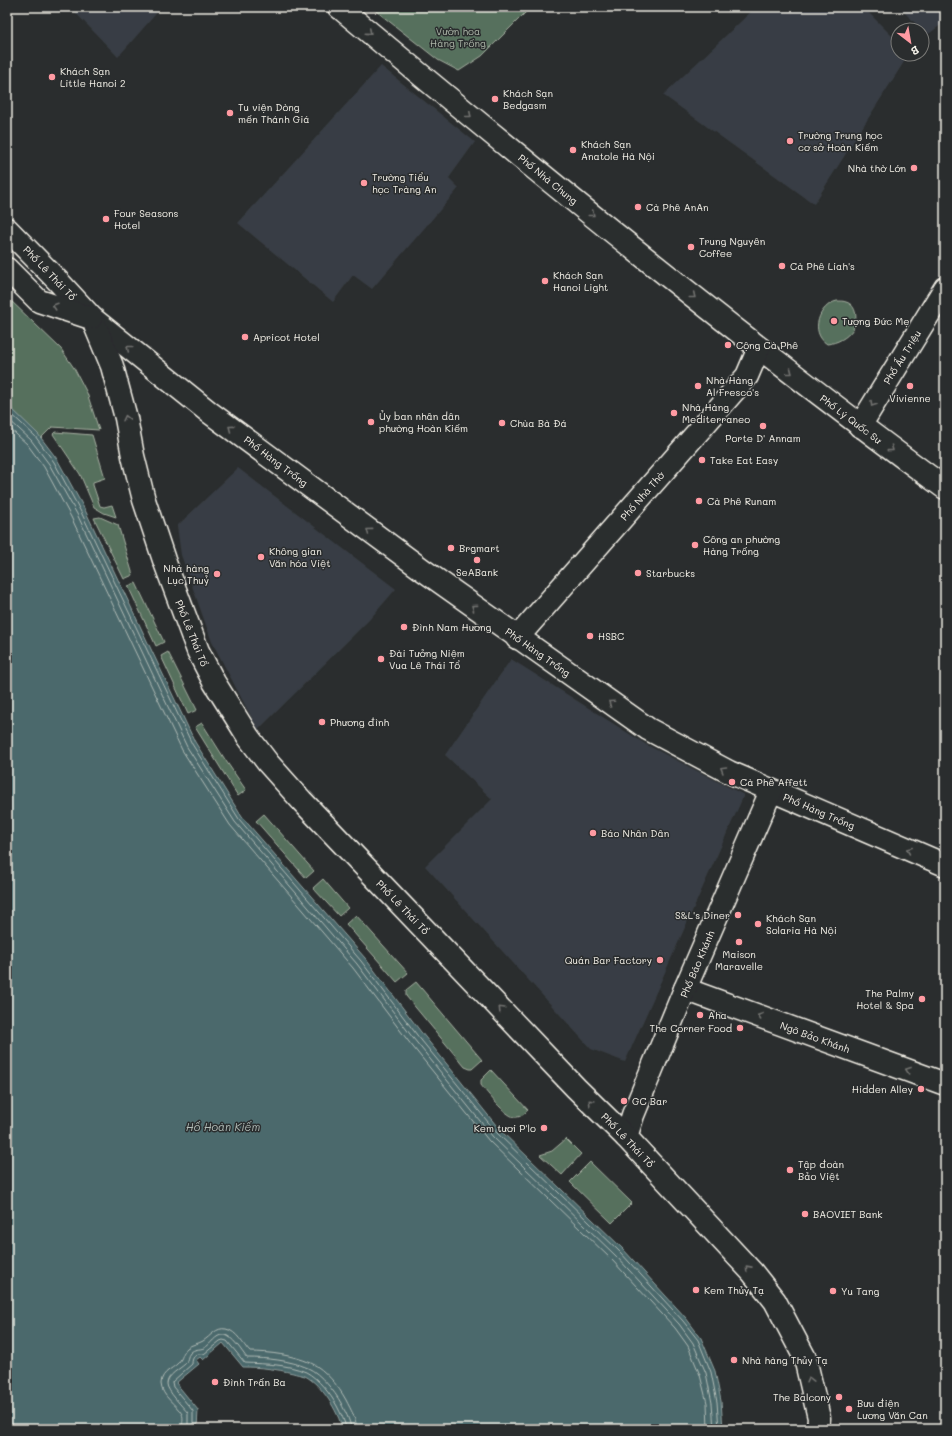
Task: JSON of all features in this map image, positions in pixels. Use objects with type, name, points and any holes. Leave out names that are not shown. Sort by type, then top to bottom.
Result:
[{"type":"street","name":"Phố Nhà Chung","points":[[339,7],[531,165],[759,348]]},
{"type":"street","name":"Phố Lê Thái Tổ","points":[[7,229],[92,318],[112,366],[126,418],[133,456],[144,500],[164,560],[198,651],[214,682],[249,738],[263,757],[302,801],[576,1088],[626,1137],[752,1272],[774,1301],[805,1358],[823,1425]]},
{"type":"street","name":"Phố Lê Thái Tổ","points":[[7,269],[39,301],[92,318]]},
{"type":"street","name":"Phố Ấu Triệu","points":[[860,426],[945,288]]},
{"type":"street","name":"Phố Hàng Trống","points":[[92,318],[216,417],[422,570],[648,729],[729,772],[945,865]]},
{"type":"street","name":"Phố Lý Quốc Sư","points":[[759,348],[860,426],[945,488]]},
{"type":"street","name":"Phố Nhà Thờ","points":[[517,638],[747,376],[759,348]]},
{"type":"street","name":"Phố Báo Khánh","points":[[626,1137],[685,989],[771,791]]},
{"type":"street","name":"Ngõ Bảo Khánh","points":[[685,989],[945,1084]]},
{"type":"shaded area","points":[[70,7],[162,7],[118,57]]},
{"type":"shaded area","name":"Trường Trung học cơ sở Hoàn Kiếm","points":[[756,7],[863,7],[890,34],[890,62],[904,62],[814,204],[663,95]]},
{"type":"shaded area","points":[[899,7],[945,7],[945,22],[930,33],[930,22],[914,22]]},
{"type":"shaded area","name":"Trường Tiểu học Tràng An","points":[[381,66],[475,142],[449,178],[459,188],[372,289],[353,275],[333,302],[238,223]]},
{"type":"shaded area","points":[[238,468],[396,589],[369,620],[258,730],[212,642],[181,555],[177,526]]},
{"type":"shaded area","name":"Báo Nhân Dân","points":[[511,659],[647,745],[744,795],[625,1062],[591,1049],[425,866],[492,799],[445,755]]},
{"type":"green space","name":"Vườn hoa Hàng Trống","points":[[371,7],[531,7],[482,56],[459,71],[438,60]]},
{"type":"green space","points":[[7,297],[61,349],[74,368],[87,393],[99,430],[52,427],[41,438],[7,404]]},
{"type":"green space","points":[[837,301],[845,302],[852,306],[856,313],[856,321],[851,332],[845,337],[827,344],[818,333],[818,320],[825,308]]},
{"type":"green space","points":[[55,432],[92,435],[105,478],[93,482],[93,485],[100,506],[104,507],[112,505],[116,517],[104,513],[94,507],[80,474],[53,434]]},
{"type":"green space","points":[[100,517],[118,525],[133,575],[124,579],[94,518]]},
{"type":"green space","points":[[136,583],[164,642],[156,646],[128,586]]},
{"type":"green space","points":[[168,652],[197,710],[188,714],[161,656]]},
{"type":"green space","points":[[202,723],[246,790],[238,796],[195,727]]},
{"type":"green space","points":[[264,814],[314,871],[306,878],[256,821]]},
{"type":"green space","points":[[323,879],[348,908],[339,916],[313,888]]},
{"type":"green space","points":[[356,915],[408,973],[397,982],[346,924]]},
{"type":"green space","points":[[416,982],[482,1060],[472,1069],[465,1067],[406,996],[406,990]]},
{"type":"green space","points":[[491,1070],[528,1110],[520,1116],[514,1117],[496,1103],[481,1085],[481,1080]]},
{"type":"green space","points":[[566,1139],[581,1154],[562,1175],[540,1155],[552,1151]]},
{"type":"green space","points":[[590,1162],[632,1203],[612,1223],[570,1182]]},
{"type":"water","name":"Hồ Hoàn Kiếm","points":[[7,404],[38,434],[57,459],[85,510],[195,742],[242,817],[365,958],[421,1032],[500,1130],[623,1249],[686,1318],[701,1338],[715,1371],[721,1401],[723,1429],[342,1429],[337,1415],[328,1399],[311,1380],[305,1376],[280,1370],[243,1367],[223,1343],[203,1360],[200,1357],[196,1360],[199,1364],[176,1383],[198,1410],[197,1429],[7,1429]]},
{"type":"place","name":"Khách Sạn Little Hanoi 2","points":[[52,77]]},
{"type":"place","name":"Khách Sạn Bedgasm","points":[[495,99]]},
{"type":"place","name":"Tu viện Dòng mến Thánh Giá","points":[[230,113]]},
{"type":"place","name":"Trường Trung học cơ sở Hoàn Kiếm","points":[[790,141]]},
{"type":"place","name":"Khách Sạn Anatole Hà Nội","points":[[573,150]]},
{"type":"place","name":"Nhà thờ Lớn","points":[[914,168]]},
{"type":"place","name":"Trường Tiểu học Tràng An","points":[[364,183]]},
{"type":"place","name":"Cà Phê AnAn","points":[[638,207]]},
{"type":"place","name":"Four Seasons Hotel","points":[[106,219]]},
{"type":"place","name":"Trung Nguyên Coffee","points":[[691,247]]},
{"type":"place","name":"Cà Phê Liah's","points":[[782,266]]},
{"type":"place","name":"Khách Sạn Hanoi Light","points":[[545,281]]},
{"type":"place","name":"Tượng Đức Mẹ","points":[[834,321]]},
{"type":"place","name":"Apricot Hotel","points":[[245,337]]},
{"type":"place","name":"Cộng Cà Phê","points":[[728,345]]},
{"type":"place","name":"Nhà Hàng Al Fresco's","points":[[698,386]]},
{"type":"place","name":"Vivienne","points":[[910,386]]},
{"type":"place","name":"Nhà Hàng Mediterraneo","points":[[674,413]]},
{"type":"place","name":"Ủy ban nhân dân phường Hoàn Kiếm","points":[[371,422]]},
{"type":"place","name":"Chùa Bà Đá","points":[[502,423]]},
{"type":"place","name":"Porte D' Annam","points":[[763,426]]},
{"type":"place","name":"Take Eat Easy","points":[[702,460]]},
{"type":"place","name":"Cà Phê Runam","points":[[699,501]]},
{"type":"place","name":"Công an phường Hàng Trống","points":[[695,545]]},
{"type":"place","name":"Brgmart","points":[[451,548]]},
{"type":"place","name":"Không gian Văn hóa Việt","points":[[261,557]]},
{"type":"place","name":"SeABank","points":[[477,560]]},
{"type":"place","name":"Starbucks","points":[[638,573]]},
{"type":"place","name":"Nhà hàng Lục Thuỷ","points":[[217,574]]},
{"type":"place","name":"Đình Nam Hương","points":[[404,627]]},
{"type":"place","name":"HSBC","points":[[590,636]]},
{"type":"place","name":"Đài Tưởng Niệm Vua Lê Thái Tổ","points":[[381,659]]},
{"type":"place","name":"Phương đình","points":[[322,722]]},
{"type":"place","name":"Cà Phê Affett","points":[[732,782]]},
{"type":"place","name":"Báo Nhân Dân","points":[[593,833]]},
{"type":"place","name":"S&L's Diner","points":[[738,915]]},
{"type":"place","name":"Khách Sạn Solaria Hà Nội","points":[[758,924]]},
{"type":"place","name":"Maison Maravelle","points":[[739,942]]},
{"type":"place","name":"Quán Bar Factory","points":[[660,960]]},
{"type":"place","name":"The Palmy Hotel & Spa","points":[[922,999]]},
{"type":"place","name":"Aha","points":[[700,1015]]},
{"type":"place","name":"The Corner Food","points":[[740,1028]]},
{"type":"place","name":"Hidden Alley","points":[[921,1089]]},
{"type":"place","name":"GC Bar","points":[[624,1101]]},
{"type":"place","name":"Kem tươi P'lo","points":[[544,1128]]},
{"type":"place","name":"Tập đoàn Bảo Việt","points":[[790,1170]]},
{"type":"place","name":"BAOVIET Bank","points":[[805,1214]]},
{"type":"place","name":"Kem Thủy Tạ","points":[[696,1290]]},
{"type":"place","name":"Yu Tang","points":[[833,1291]]},
{"type":"place","name":"Nhà hàng Thủy Tạ","points":[[734,1360]]},
{"type":"place","name":"Đình Trấn Ba","points":[[215,1382]]},
{"type":"place","name":"The Balcony","points":[[839,1397]]},
{"type":"place","name":"Bưu điện Lương Văn Can","points":[[849,1409]]}]
